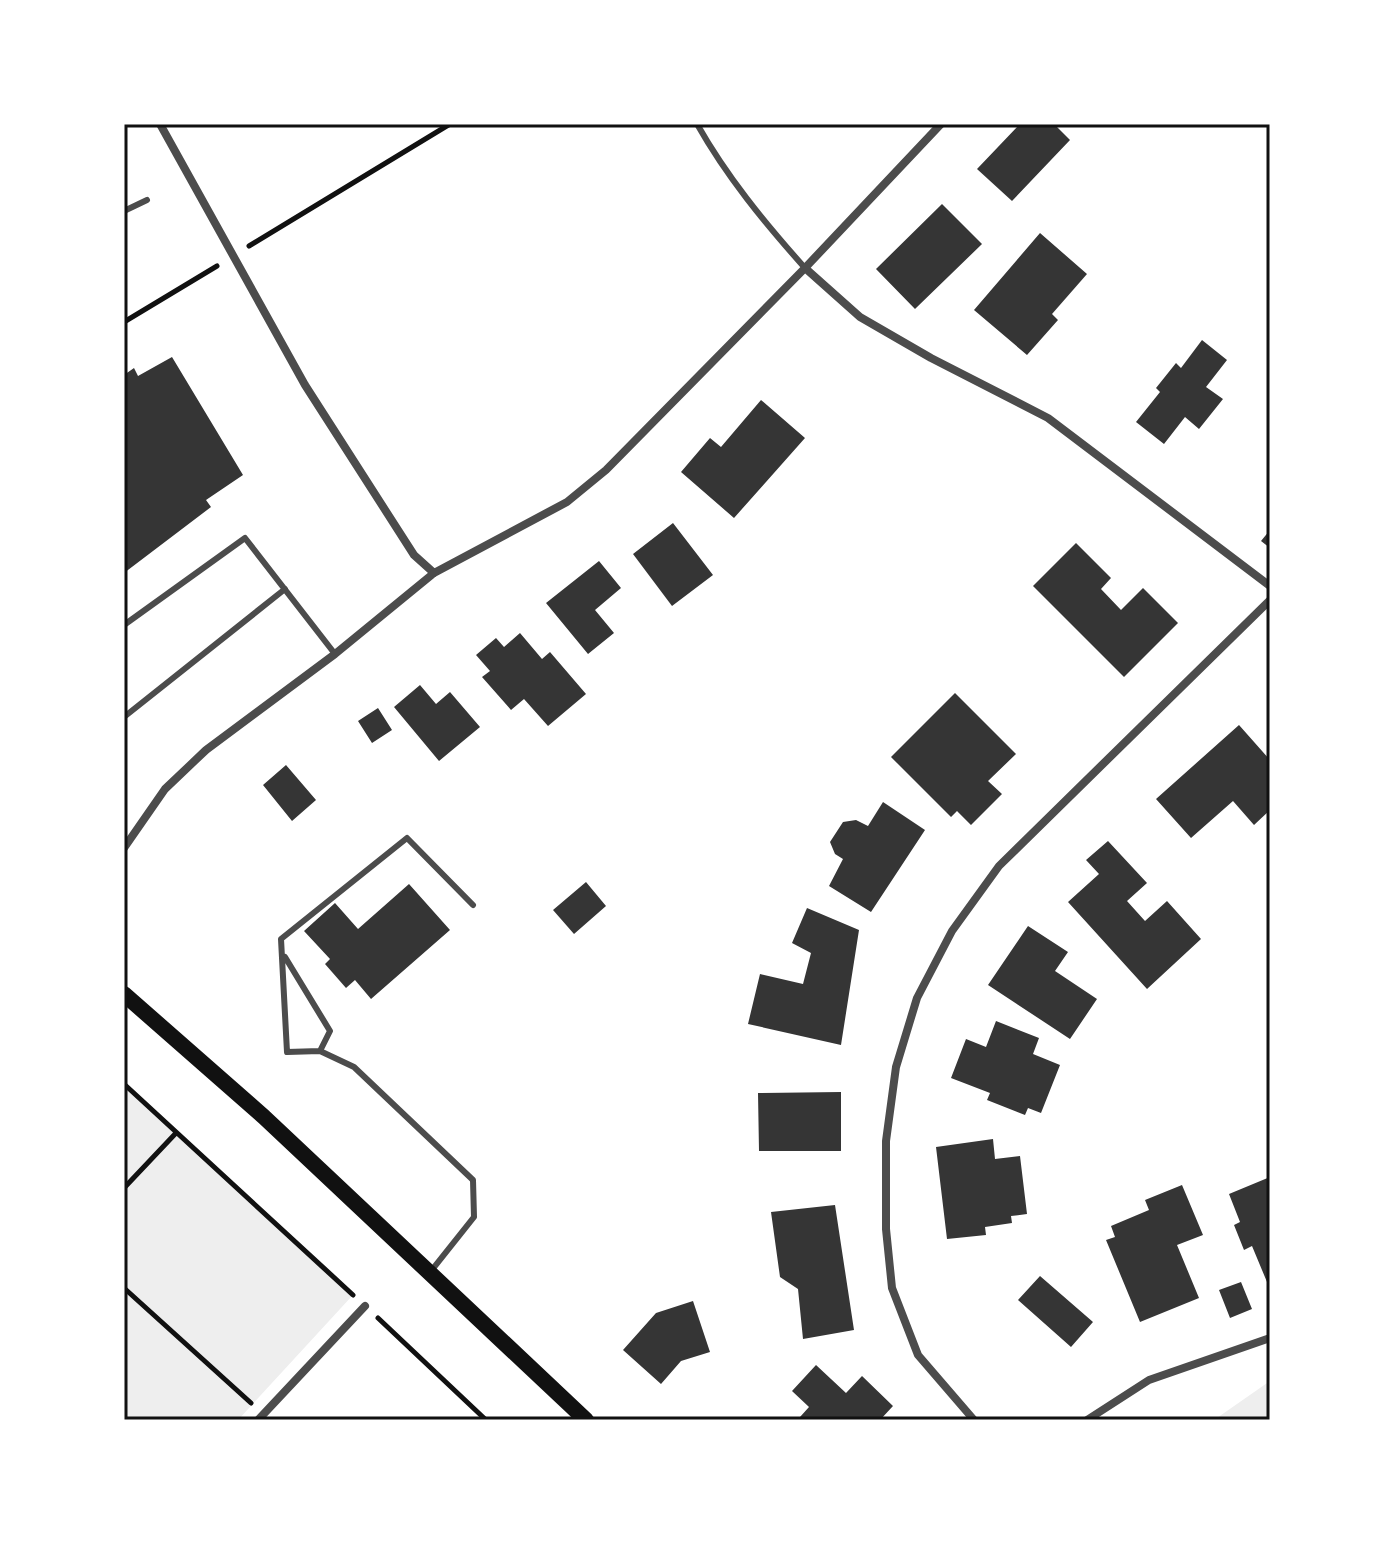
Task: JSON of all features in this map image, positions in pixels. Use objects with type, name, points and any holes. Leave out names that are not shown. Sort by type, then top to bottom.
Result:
[{"type":"main road","points":[[124,994],[264,1117],[586,1420]]},
{"type":"street","points":[[160,124],[305,385],[414,555],[434,573]]},
{"type":"street","points":[[124,848],[165,789],[206,750],[335,654],[434,573],[567,502],[606,470],[805,268],[941,124]]},
{"type":"street","points":[[805,268],[860,317],[931,358],[1048,418],[1270,586]]},
{"type":"street","points":[[974,1420],[918,1355],[892,1288],[886,1229],[886,1141],[896,1067],[917,998],[952,931],[999,866],[1270,600]]},
{"type":"street","points":[[260,1417],[365,1306]]},
{"type":"street","points":[[1087,1420],[1149,1380],[1270,1338]]},
{"type":"lane","points":[[697,124],[720,164],[757,214],[805,268]]},
{"type":"lane","points":[[124,211],[147,200]]},
{"type":"lane","points":[[124,625],[245,538],[335,654]]},
{"type":"lane","points":[[124,717],[285,589]]},
{"type":"lane","points":[[429,1274],[474,1217],[473,1180],[354,1067],[320,1051],[287,1052],[281,939],[407,838],[473,905]]},
{"type":"lane","points":[[283,954],[330,1031],[320,1051]]},
{"type":"path","points":[[124,322],[450,124]]},
{"type":"path","points":[[124,1084],[486,1420]]},
{"type":"path","points":[[124,1188],[176,1133]]},
{"type":"path","points":[[124,1288],[260,1417]]},
{"type":"shaded area","points":[[124,1084],[352,1296],[238,1420],[124,1420]]},
{"type":"shaded area","points":[[1270,1381],[1270,1420],[1214,1420]]},
{"type":"building","points":[[1020,124],[1054,124],[1070,140],[1012,201],[977,169]]},
{"type":"building","points":[[942,204],[982,244],[915,309],[876,269]]},
{"type":"building","points":[[1040,233],[1087,274],[1052,314],[1058,320],[1027,355],[974,310]]},
{"type":"building","points":[[1202,340],[1227,360],[1206,387],[1223,399],[1199,429],[1185,417],[1164,444],[1136,422],[1160,392],[1156,388],[1176,363],[1181,368]]},
{"type":"building","points":[[172,357],[243,475],[206,500],[211,507],[124,573],[124,375],[134,368],[138,376]]},
{"type":"building","points":[[761,400],[805,438],[734,518],[681,472],[710,438],[721,447]]},
{"type":"building","points":[[673,523],[713,575],[672,606],[633,554]]},
{"type":"building","points":[[1270,530],[1270,548],[1261,541]]},
{"type":"building","points":[[1076,543],[1111,578],[1101,589],[1121,610],[1143,588],[1178,623],[1124,677],[1033,586]]},
{"type":"building","points":[[599,561],[621,588],[595,610],[614,633],[588,654],[546,603]]},
{"type":"building","points":[[520,633],[542,659],[550,652],[586,694],[548,726],[524,699],[511,710],[482,677],[490,671],[476,655],[496,638],[504,647]]},
{"type":"building","points":[[420,685],[436,704],[450,692],[480,727],[439,761],[394,707]]},
{"type":"building","points":[[955,693],[1016,754],[988,781],[1002,794],[971,825],[957,811],[951,817],[891,757]]},
{"type":"building","points":[[378,708],[392,730],[372,743],[358,721]]},
{"type":"building","points":[[1239,725],[1270,760],[1270,810],[1254,825],[1233,801],[1191,838],[1156,799]]},
{"type":"building","points":[[286,765],[316,800],[292,821],[263,785]]},
{"type":"building","points":[[883,802],[925,830],[871,912],[829,886],[843,859],[835,854],[830,842],[843,822],[856,820],[868,826]]},
{"type":"building","points":[[1108,841],[1147,883],[1127,901],[1145,921],[1167,901],[1201,939],[1147,989],[1068,902],[1099,874],[1086,860]]},
{"type":"building","points":[[586,882],[606,906],[574,934],[553,910]]},
{"type":"building","points":[[409,884],[450,930],[371,999],[355,980],[346,988],[325,964],[330,959],[304,931],[335,903],[358,929]]},
{"type":"building","points":[[807,908],[859,930],[841,1045],[748,1024],[760,974],[803,984],[811,953],[792,943]]},
{"type":"building","points":[[1028,926],[1068,952],[1055,971],[1097,999],[1070,1039],[988,985]]},
{"type":"building","points":[[996,1021],[1039,1038],[1033,1054],[1060,1065],[1041,1113],[1028,1108],[1025,1115],[987,1100],[990,1093],[951,1078],[966,1039],[986,1047]]},
{"type":"building","points":[[841,1092],[841,1151],[759,1151],[758,1093]]},
{"type":"building","points":[[993,1139],[995,1159],[1020,1156],[1027,1214],[1011,1216],[1012,1223],[985,1227],[986,1235],[947,1239],[936,1147]]},
{"type":"building","points":[[1270,1177],[1270,1281],[1267,1282],[1252,1246],[1244,1250],[1234,1225],[1240,1222],[1229,1194]]},
{"type":"building","points":[[1182,1185],[1203,1235],[1177,1245],[1199,1298],[1140,1322],[1106,1240],[1115,1237],[1111,1226],[1149,1210],[1145,1200]]},
{"type":"building","points":[[835,1205],[854,1330],[803,1339],[798,1289],[780,1277],[771,1212]]},
{"type":"building","points":[[1040,1276],[1093,1322],[1071,1347],[1018,1300]]},
{"type":"building","points":[[1241,1282],[1252,1309],[1230,1318],[1219,1290]]},
{"type":"building","points":[[693,1301],[710,1352],[681,1361],[661,1384],[623,1350],[656,1313]]},
{"type":"building","points":[[816,1365],[846,1393],[862,1376],[893,1406],[880,1420],[803,1420],[800,1417],[809,1407],[792,1391]]}]
